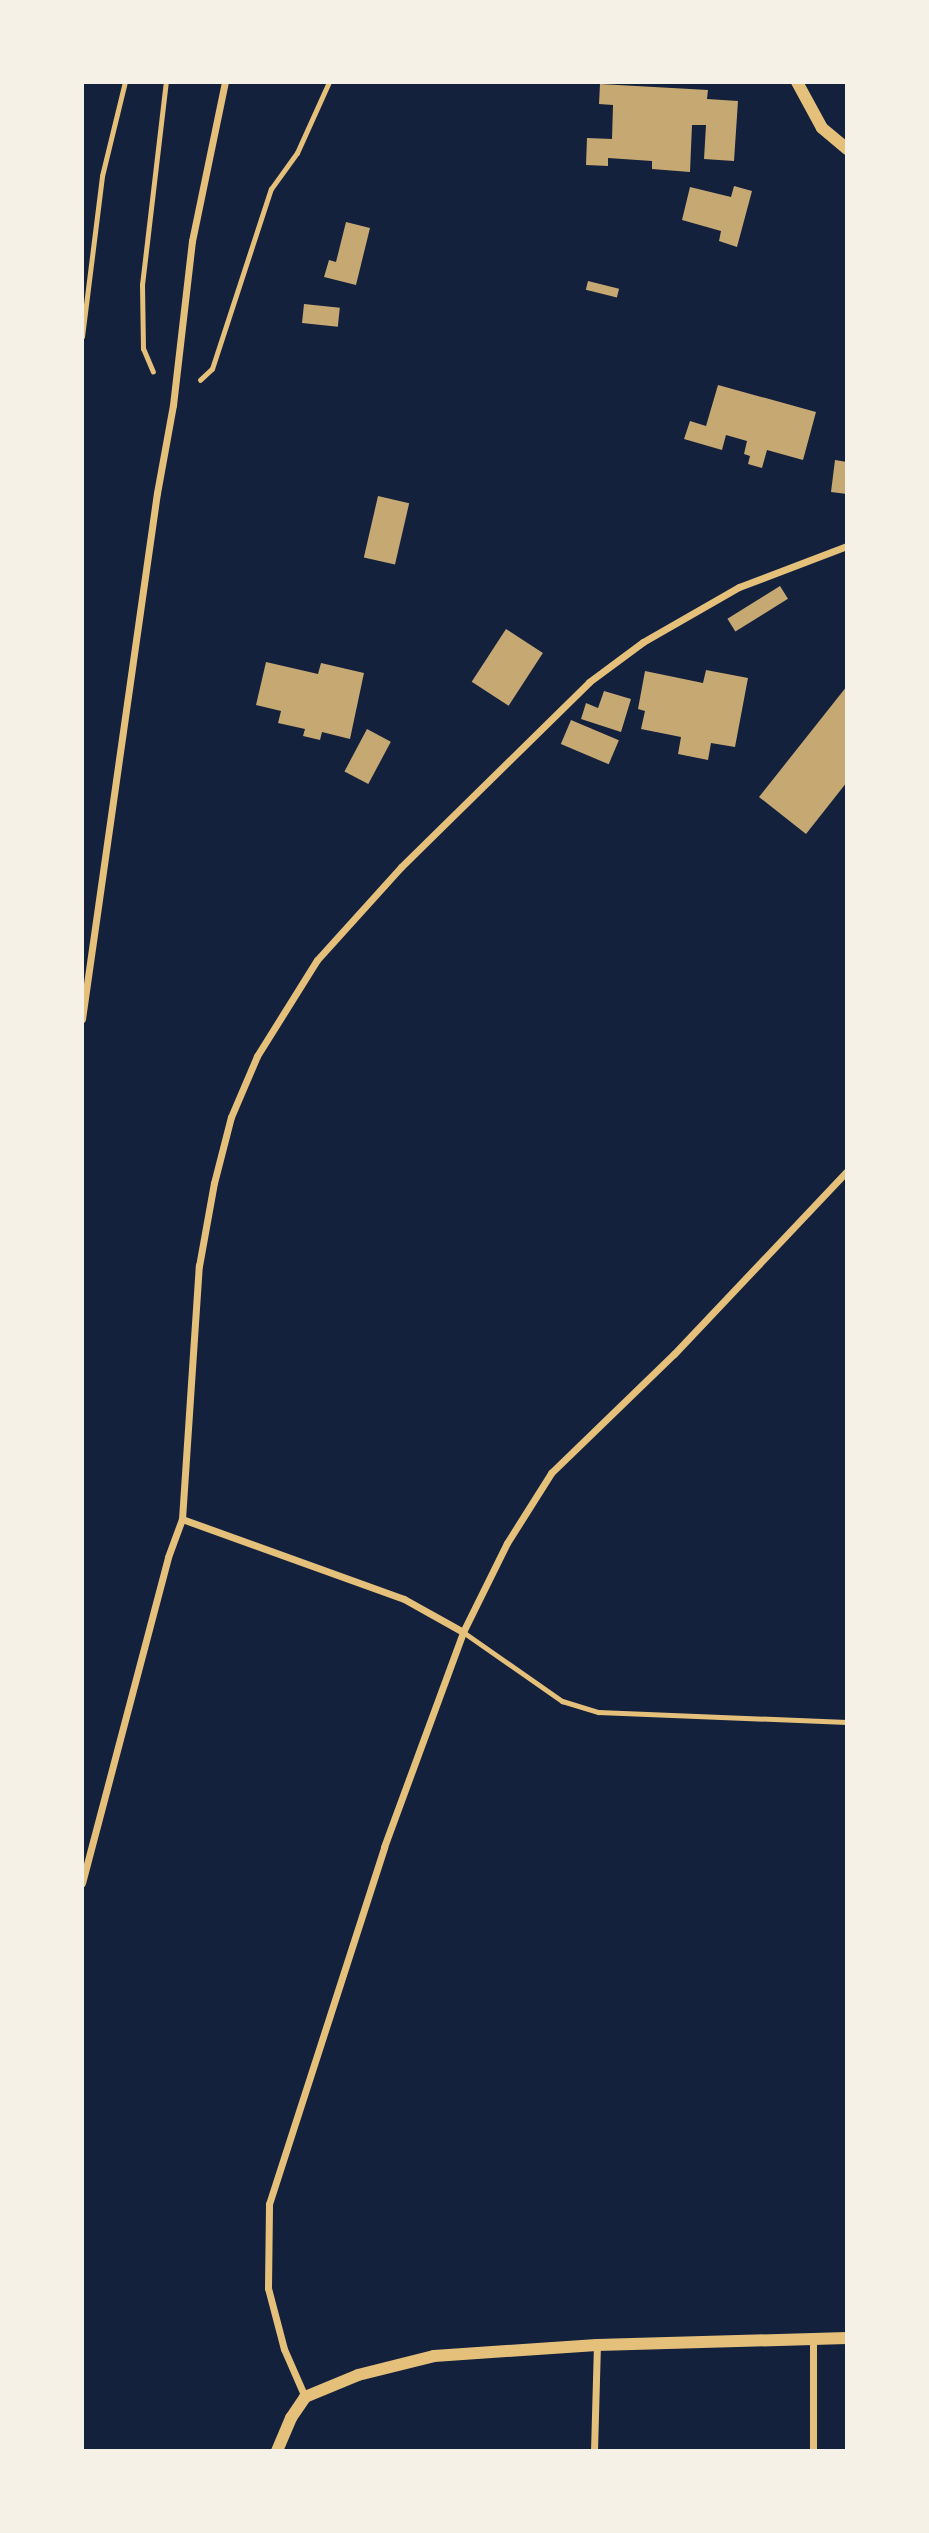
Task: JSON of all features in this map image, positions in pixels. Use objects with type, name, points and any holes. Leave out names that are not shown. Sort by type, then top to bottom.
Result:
[{"type":"street","points":[[82,1020],[157,493],[173,405],[192,241],[225,82]]},
{"type":"street","points":[[797,82],[822,128],[847,149]]},
{"type":"street","points":[[82,1882],[168,1558],[182,1519],[199,1266],[214,1183],[231,1116],[257,1056],[317,960],[401,867],[589,682],[643,642],[740,587],[847,546]]},
{"type":"street","points":[[305,2397],[284,2349],[268,2288],[268,2204],[384,1847],[463,1632],[507,1543],[551,1473],[674,1354],[847,1171]]},
{"type":"street","points":[[182,1519],[404,1599],[463,1632]]},
{"type":"street","points":[[813,2338],[813,2451]]},
{"type":"street","points":[[277,2451],[291,2418],[305,2397],[358,2375],[434,2356],[597,2345],[847,2338]]},
{"type":"street","points":[[594,2451],[597,2345]]},
{"type":"lane","points":[[463,1632],[562,1702],[598,1712],[847,1722]]},
{"type":"path","points":[[82,337],[102,176],[125,82]]},
{"type":"path","points":[[166,82],[142,285],[143,349],[173,405],[212,369],[271,189],[297,153],[329,82]]},
{"type":"building","points":[[600,84],[708,90],[707,99],[738,101],[734,161],[704,159],[706,125],[692,125],[690,172],[652,169],[652,161],[608,158],[608,166],[586,165],[587,138],[612,139],[613,105],[599,104]]},
{"type":"building","points":[[734,186],[752,191],[737,247],[719,241],[721,231],[682,220],[690,187],[731,197]]},
{"type":"building","points":[[346,222],[370,228],[356,285],[324,277],[329,260],[336,262]]},
{"type":"building","points":[[588,281],[619,289],[617,297],[586,290]]},
{"type":"building","points":[[304,304],[340,308],[338,327],[302,323]]},
{"type":"building","points":[[718,385],[816,412],[803,460],[767,450],[762,468],[748,464],[750,456],[744,454],[747,441],[726,435],[722,450],[684,439],[690,421],[706,426]]},
{"type":"building","points":[[835,460],[847,462],[847,494],[831,492]]},
{"type":"building","points":[[378,496],[409,503],[395,565],[364,557]]},
{"type":"building","points":[[780,586],[788,599],[735,632],[727,619]]},
{"type":"building","points":[[506,629],[543,653],[509,706],[472,682]]},
{"type":"building","points":[[266,662],[318,674],[321,663],[364,673],[350,739],[322,732],[320,740],[303,736],[305,729],[278,723],[281,711],[256,705]]},
{"type":"building","points":[[706,670],[748,678],[735,747],[711,743],[708,760],[678,754],[681,737],[641,729],[645,711],[638,709],[645,671],[703,683]]},
{"type":"building","points":[[847,686],[847,782],[806,834],[759,797]]},
{"type":"building","points":[[604,691],[631,699],[621,732],[581,719],[586,703],[598,708]]},
{"type":"building","points":[[571,720],[619,740],[609,764],[561,744]]},
{"type":"building","points":[[367,729],[391,742],[368,784],[344,771]]}]
